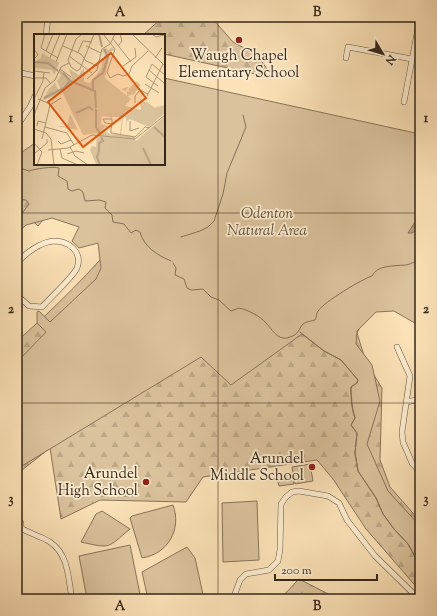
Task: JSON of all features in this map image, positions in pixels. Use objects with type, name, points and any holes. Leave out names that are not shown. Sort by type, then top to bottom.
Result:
[{"type":"street","points":[[46,34],[48,17]]},
{"type":"street","points":[[404,102],[418,28],[418,17]]},
{"type":"street","points":[[346,58],[348,47],[412,58]]},
{"type":"street","points":[[17,72],[34,76]]},
{"type":"street","points":[[17,126],[34,98]]},
{"type":"street","points":[[17,263],[25,254],[39,246],[53,241],[67,244],[77,251],[79,259],[76,269],[42,307],[29,306],[17,294]]},
{"type":"street","points":[[397,347],[410,376],[402,432],[403,442],[412,463],[420,472]]},
{"type":"street","points":[[407,402],[420,399]]},
{"type":"street","points":[[233,599],[240,580],[246,574],[268,570],[278,561],[280,548],[279,516],[281,504],[292,492],[299,491],[328,496],[339,503],[347,520],[375,556],[418,599]]},
{"type":"street","points":[[17,520],[21,523],[19,530],[50,541],[59,549],[66,564],[72,599]]},
{"type":"green space","points":[[163,17],[211,17],[233,42],[257,55],[267,69],[264,76],[165,54],[165,34],[144,34]]},
{"type":"green space","name":"Odenton Natural Area","points":[[165,78],[420,134],[420,326],[394,311],[376,312],[357,331],[356,344],[372,365],[380,401],[367,444],[388,491],[420,526],[420,565],[408,544],[383,514],[376,498],[358,471],[355,453],[357,433],[351,425],[355,418],[351,399],[351,387],[357,383],[358,380],[341,360],[324,351],[302,334],[231,385],[201,357],[17,469],[17,362],[46,332],[37,323],[37,312],[39,311],[50,322],[96,279],[101,268],[98,243],[79,248],[72,241],[79,227],[52,218],[26,225],[17,233],[17,220],[29,204],[26,200],[17,199],[17,149],[22,152],[34,144],[34,165],[165,165]]},
{"type":"green space","points":[[17,152],[34,163],[34,165],[165,165],[411,313],[382,307],[363,322],[357,333],[366,362],[382,388],[380,460],[390,487],[420,521],[420,591],[366,529],[333,479],[317,460],[203,477],[186,502],[100,500],[61,519],[50,448],[17,474],[17,341],[73,288],[125,231],[57,203],[38,226],[17,207]]},
{"type":"green space","points":[[310,464],[313,481],[295,484],[292,467]]},
{"type":"green space","points":[[293,473],[294,484],[279,486],[276,475]]},
{"type":"green space","points":[[257,501],[259,560],[223,562],[222,503]]},
{"type":"green space","points":[[173,505],[176,523],[171,539],[166,546],[159,551],[151,556],[142,558],[130,518],[132,516]]},
{"type":"green space","points":[[102,511],[130,529],[113,543],[108,545],[98,546],[81,542],[96,514]]},
{"type":"green space","points":[[130,545],[141,599],[87,599],[79,556]]},
{"type":"green space","points":[[187,547],[195,558],[204,599],[148,599],[142,572]]},
{"type":"green space","points":[[299,579],[334,597],[336,599],[281,598]]},
{"type":"water","points":[[420,214],[420,228],[412,233],[408,233]]},
{"type":"waterway","points":[[181,237],[200,231],[208,227],[214,221],[223,194],[227,173],[246,127],[243,115]]},
{"type":"waterway","points":[[17,167],[29,171],[53,167],[59,168],[58,176],[67,181],[68,189],[72,191],[79,189],[83,192],[85,201],[99,200],[106,202],[105,208],[112,215],[113,222],[124,224],[131,233],[136,230],[140,232],[145,242],[152,250],[171,261]]},
{"type":"waterway","points":[[173,263],[176,268],[175,275],[184,279],[187,288],[191,290],[203,289],[211,297],[219,300],[231,311],[239,308],[254,314],[261,318],[279,337],[286,338],[295,335],[304,323],[315,320],[318,311],[328,302],[352,286],[372,276],[374,272],[386,267],[411,264],[420,259]]},
{"type":"waterway","points":[[300,332],[324,351],[341,360],[358,380],[357,383],[351,387],[355,418],[351,425],[357,433],[355,453],[358,471],[376,498],[383,514],[408,544],[420,565]]},
{"type":"place","name":"Waugh Chapel Elementary School","points":[[239,40]]},
{"type":"place","name":"Arundel Middle School","points":[[312,467]]},
{"type":"place","name":"Arundel High School","points":[[146,482]]}]
